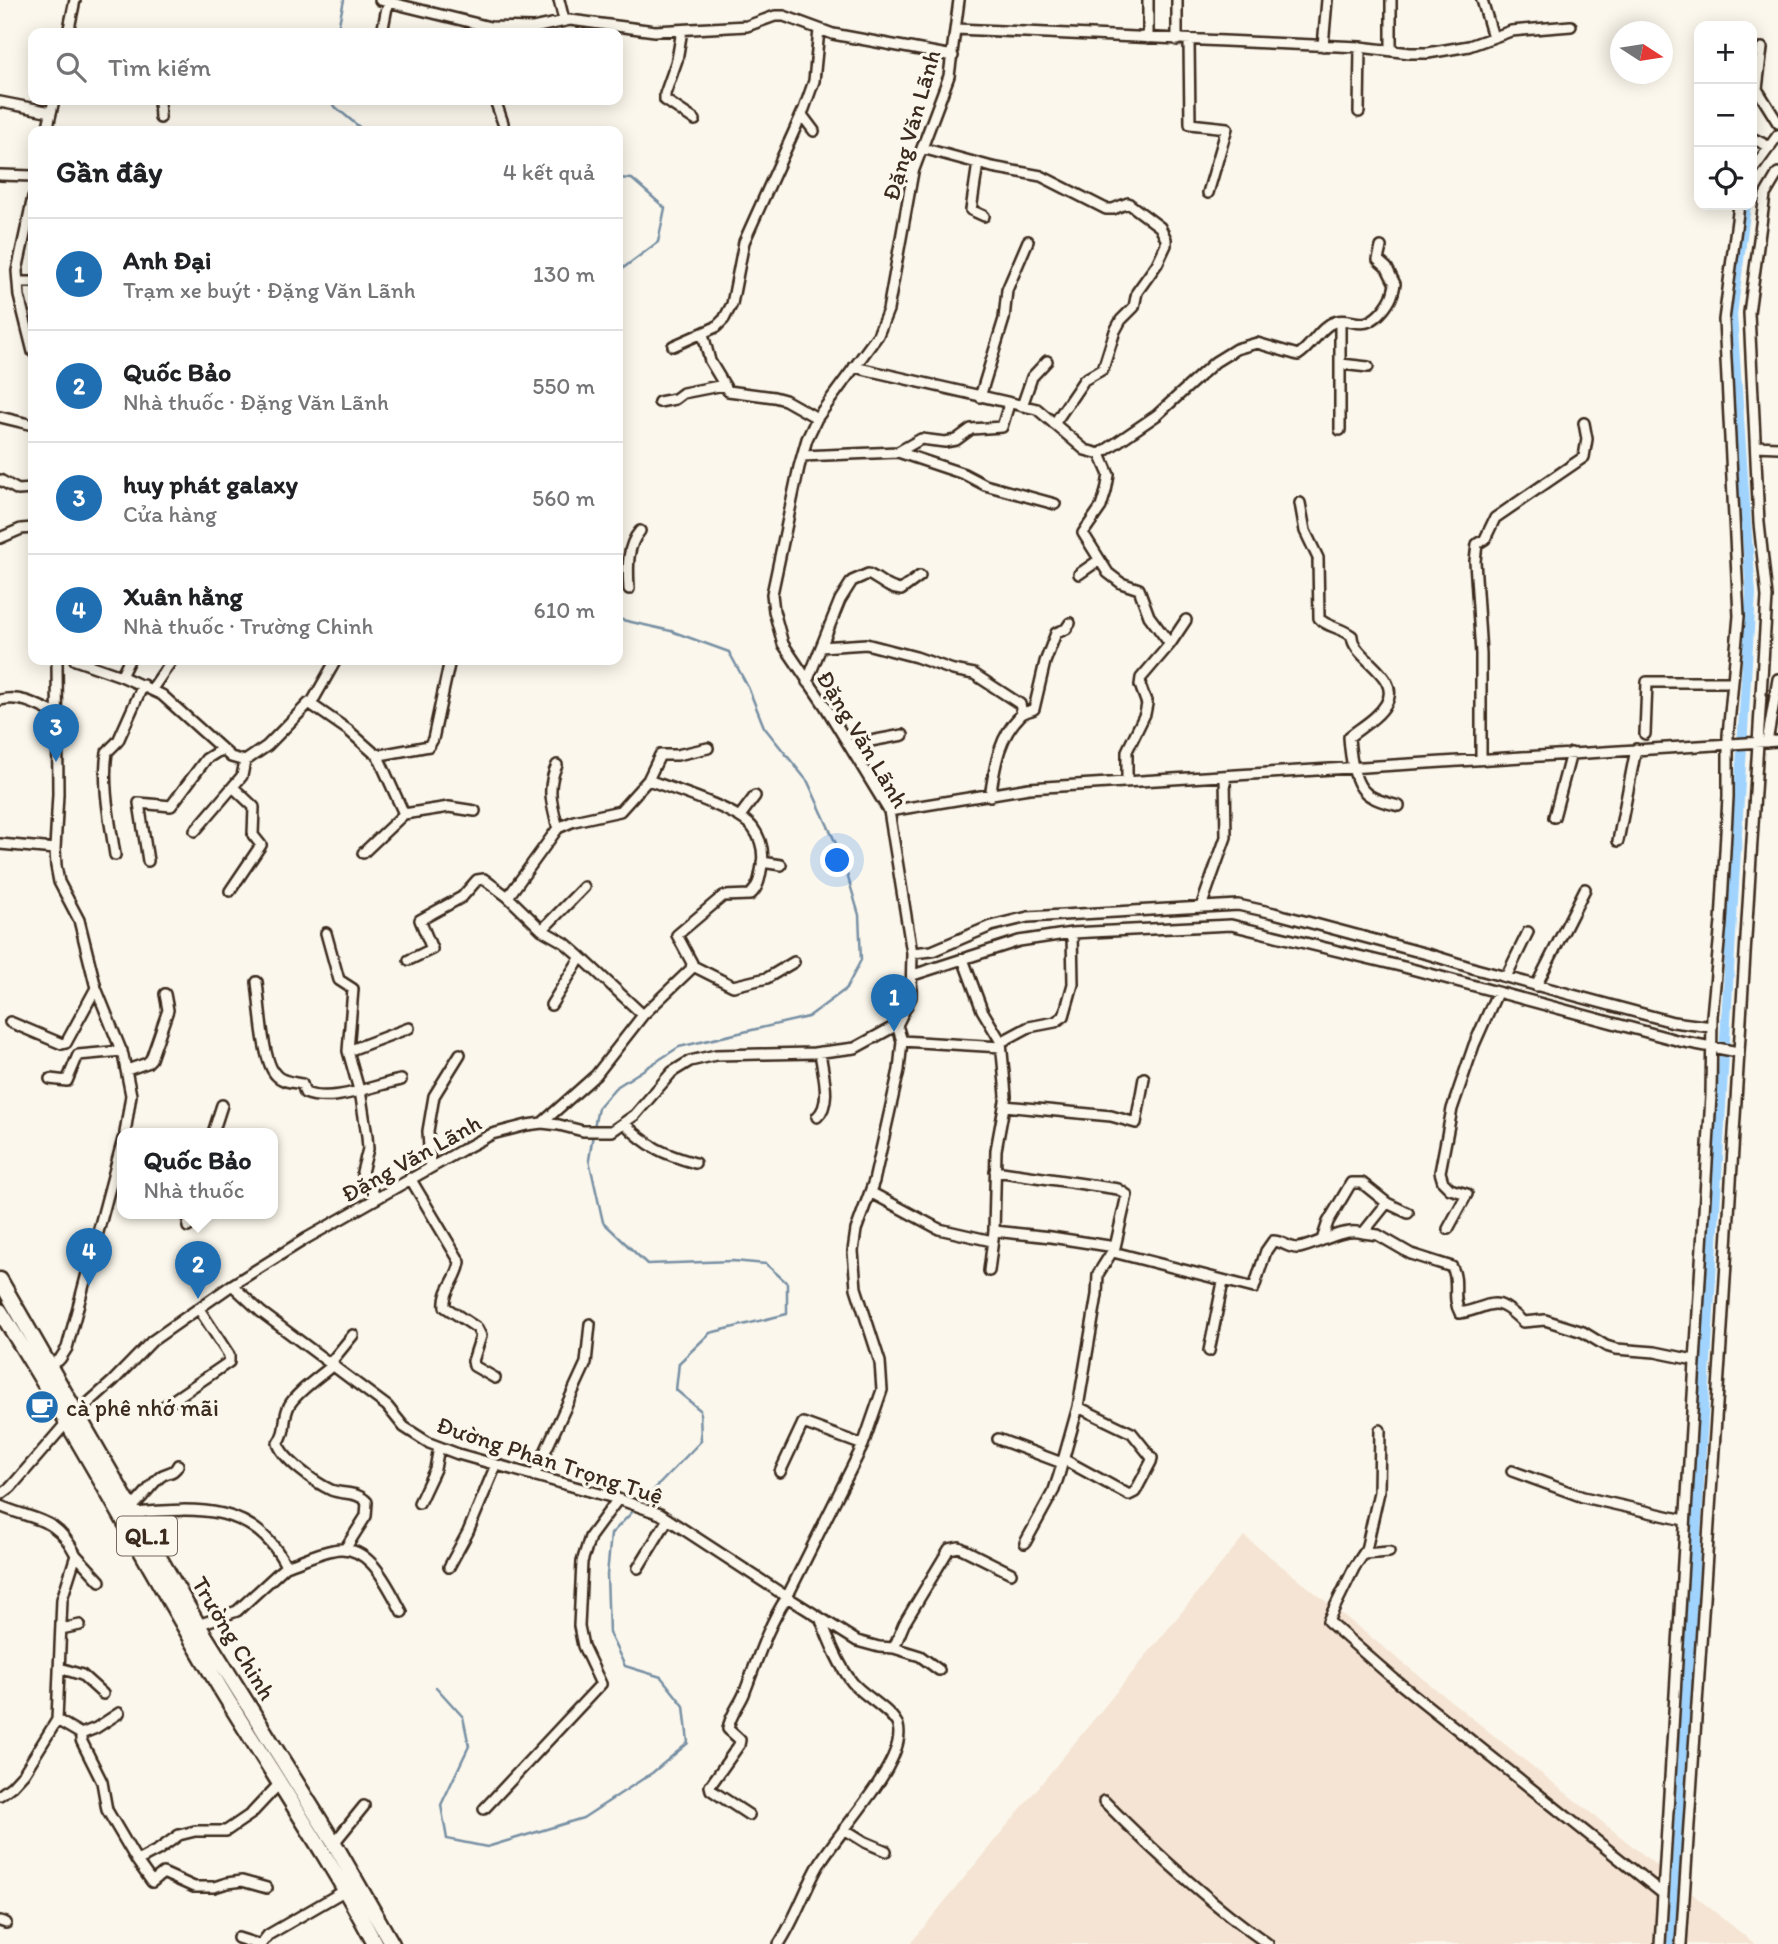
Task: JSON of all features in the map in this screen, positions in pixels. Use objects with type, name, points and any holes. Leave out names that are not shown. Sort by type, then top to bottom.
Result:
[{"type":"highway","name":"Trường Chinh","points":[[0,1280],[43,1368],[213,1676],[299,1814],[375,1944]]},
{"type":"highway","name":"Trường Chinh","points":[[0,1311],[43,1368]]},
{"type":"highway","name":"Trường Chinh","points":[[72,1418],[312,1805],[392,1944]]},
{"type":"street","points":[[69,28],[75,0]]},
{"type":"street","points":[[559,0],[564,20]]},
{"type":"street","name":"Đặng Văn Lãnh","points":[[897,1025],[911,997],[913,975],[912,953],[889,811],[779,636],[772,594],[802,456],[817,418],[885,320],[892,294],[910,184],[946,90],[959,0]]},
{"type":"street","points":[[1148,0],[1148,38]]},
{"type":"street","points":[[1177,0],[1177,40]]},
{"type":"street","points":[[1324,46],[1327,0]]},
{"type":"street","points":[[1391,0],[1391,51]]},
{"type":"street","points":[[1482,0],[1493,37]]},
{"type":"street","points":[[382,28],[384,1],[479,28]]},
{"type":"street","points":[[543,28],[564,20],[643,31],[682,30],[747,26],[780,15],[819,30],[953,56]]},
{"type":"street","points":[[956,29],[1360,47],[1428,53],[1469,46],[1530,28],[1572,26]]},
{"type":"street","points":[[682,30],[677,60],[665,100],[695,120]]},
{"type":"street","points":[[673,346],[703,334],[724,319],[732,304],[744,242],[802,115],[816,74],[819,30]]},
{"type":"street","points":[[1189,40],[1190,124],[1227,128],[1208,192]]},
{"type":"street","points":[[1359,112],[1360,47]]},
{"type":"street","points":[[1762,48],[1757,89],[1778,123]]},
{"type":"street","points":[[0,102],[51,112]]},
{"type":"street","points":[[48,126],[53,105]]},
{"type":"street","points":[[159,105],[160,118]]},
{"type":"street","points":[[497,105],[503,123]]},
{"type":"street","points":[[802,115],[814,131]]},
{"type":"street","points":[[1757,165],[1778,135]]},
{"type":"street","points":[[1757,140],[1770,147]]},
{"type":"street","points":[[922,148],[1041,176],[1106,209],[1120,207],[1125,203],[1132,205],[1160,227],[1167,239],[1157,264],[1137,292],[1134,307],[1121,320],[1115,331],[1103,369],[1084,380],[1054,424]]},
{"type":"street","points":[[978,163],[971,210],[984,216]]},
{"type":"street","points":[[1681,1944],[1734,1051],[1767,597],[1759,523],[1749,313],[1765,195],[1778,173]]},
{"type":"street","points":[[0,175],[28,176]]},
{"type":"street","points":[[1660,1944],[1711,1096],[1712,1027],[1721,922],[1732,682],[1739,616],[1724,320],[1738,210]]},
{"type":"street","points":[[28,222],[18,271],[22,311],[28,333]]},
{"type":"street","points":[[980,397],[1004,319],[1007,290],[1027,241]]},
{"type":"street","points":[[854,367],[1037,409],[1084,450],[1100,454],[1157,415],[1215,362],[1236,349],[1257,343],[1298,355],[1312,344],[1327,326],[1340,321],[1374,321],[1390,302],[1395,284],[1387,268],[1377,260],[1381,247]]},
{"type":"street","points":[[18,282],[28,282]]},
{"type":"street","points":[[1340,321],[1340,430]]},
{"type":"street","points":[[703,334],[710,360],[728,391],[785,400],[817,418]]},
{"type":"street","points":[[1022,405],[1032,377],[1047,361]]},
{"type":"street","points":[[1341,364],[1368,367]]},
{"type":"street","points":[[659,402],[675,399],[683,393],[724,385]]},
{"type":"street","points":[[898,452],[920,439],[945,442],[956,440],[971,429],[1002,427],[1009,404]]},
{"type":"street","points":[[0,417],[28,424]]},
{"type":"street","points":[[1481,759],[1481,654],[1475,561],[1477,544],[1485,539],[1495,518],[1584,457],[1587,439],[1584,423]]},
{"type":"street","points":[[1756,446],[1778,447]]},
{"type":"street","points":[[802,456],[898,452],[939,464],[985,485],[1055,504]]},
{"type":"street","points":[[1100,454],[1109,475],[1106,491],[1101,508],[1083,533],[1098,560],[1117,580],[1139,589],[1149,615],[1170,644]]},
{"type":"street","points":[[0,480],[18,489],[28,489]]},
{"type":"street","points":[[1300,503],[1306,531],[1318,558],[1319,618],[1323,623],[1352,636],[1353,645],[1368,658],[1386,681],[1389,693],[1388,702],[1382,709],[1349,737],[1354,767],[1364,792],[1399,807]]},
{"type":"street","points":[[0,538],[28,528]]},
{"type":"street","points":[[629,589],[630,552],[633,539],[640,531]]},
{"type":"street","points":[[1079,573],[1098,560]]},
{"type":"street","points":[[807,682],[840,600],[856,577],[868,574],[898,590],[907,587],[920,576]]},
{"type":"street","points":[[1127,782],[1128,751],[1147,704],[1140,685],[1141,678],[1170,644],[1185,620]]},
{"type":"street","points":[[990,796],[996,757],[1006,735],[1022,713],[1034,709],[1045,662],[1056,633],[1066,629],[1070,623]]},
{"type":"street","points":[[821,647],[866,644],[974,674],[1020,704],[1022,713]]},
{"type":"street","points":[[57,665],[58,794],[55,849],[60,882],[79,920],[96,988],[127,1070],[131,1104],[125,1128]]},
{"type":"street","points":[[89,665],[148,687],[170,701],[230,757],[244,761],[267,746],[306,704],[311,704],[377,754],[404,814]]},
{"type":"street","points":[[121,676],[126,665]]},
{"type":"street","points":[[115,855],[107,797],[107,752],[118,741],[148,687],[168,665]]},
{"type":"street","points":[[311,704],[333,665]]},
{"type":"street","points":[[377,754],[431,744],[449,665]]},
{"type":"street","points":[[1757,742],[1778,679]]},
{"type":"street","points":[[1645,734],[1647,682],[1732,682]]},
{"type":"street","points":[[0,700],[22,698],[56,714]]},
{"type":"street","points":[[849,745],[903,736]]},
{"type":"street","points":[[889,811],[1029,788],[1778,741]]},
{"type":"street","points":[[508,897],[558,828],[574,821],[620,811],[648,780],[660,755],[677,755],[708,748]]},
{"type":"street","points":[[148,861],[139,803],[171,806],[205,759],[222,749]]},
{"type":"street","points":[[1618,841],[1636,749]]},
{"type":"street","points":[[1554,817],[1572,753]]},
{"type":"street","points":[[195,831],[234,788],[242,776],[244,761]]},
{"type":"street","points":[[557,765],[551,777],[549,791],[558,828]]},
{"type":"street","points":[[1201,907],[1226,837],[1225,776]]},
{"type":"street","points":[[648,780],[740,816],[753,828],[762,846],[757,889],[750,895],[723,896],[677,935],[693,966],[733,986],[767,978],[794,962]]},
{"type":"street","points":[[230,891],[261,845],[253,835],[254,807],[234,788]]},
{"type":"street","points":[[740,816],[755,796]]},
{"type":"street","points":[[363,853],[404,814],[449,807],[475,811]]},
{"type":"street","points":[[0,844],[55,849]]},
{"type":"street","points":[[762,862],[781,865]]},
{"type":"street","points":[[409,960],[432,949],[420,919],[461,897],[477,880],[489,881],[542,930],[565,943],[643,1015]]},
{"type":"street","points":[[542,930],[584,887]]},
{"type":"street","points":[[1536,986],[1585,889]]},
{"type":"street","points":[[912,953],[932,951],[991,926],[1028,917],[1231,906],[1274,913],[1673,1022],[1712,1027]]},
{"type":"street","points":[[1231,906],[1231,925]]},
{"type":"street","points":[[913,975],[1019,941],[1072,933],[1231,925],[1734,1051]]},
{"type":"street","points":[[1506,977],[1528,932]]},
{"type":"street","points":[[326,933],[340,980],[353,989],[348,1051],[359,1090],[368,1149],[362,1172],[376,1198]]},
{"type":"street","points":[[902,1041],[1001,1044],[1029,1027],[1055,1022],[1064,1016],[1073,984],[1072,933]]},
{"type":"street","points":[[551,1005],[581,957]]},
{"type":"street","points":[[963,959],[982,1010],[1001,1044],[1005,1084],[995,1171],[989,1271]]},
{"type":"street","points":[[542,1123],[596,1075],[643,1015],[693,966]]},
{"type":"street","points":[[257,982],[264,1053],[274,1073],[285,1081],[302,1084],[305,1093],[309,1095],[330,1097],[401,1080]]},
{"type":"street","points":[[66,1043],[96,988]]},
{"type":"street","points":[[1448,1229],[1467,1194],[1450,1189],[1443,1182],[1440,1172],[1452,1109],[1474,1045],[1497,993]]},
{"type":"street","points":[[127,1070],[151,1059],[167,1010],[165,994]]},
{"type":"street","points":[[10,1022],[66,1043],[78,1055]]},
{"type":"street","points":[[695,1163],[654,1149],[624,1124],[672,1072],[690,1061],[716,1055],[820,1052],[855,1048],[897,1025],[902,1041],[899,1070],[870,1192],[856,1230],[853,1268],[856,1288],[880,1362],[882,1383],[877,1407],[863,1445],[771,1626],[743,1696],[729,1722],[728,1729],[740,1740],[739,1745],[710,1786],[719,1797],[749,1815]]},
{"type":"street","points":[[348,1051],[409,1028]]},
{"type":"street","points":[[78,1055],[122,1051]]},
{"type":"street","points":[[817,1117],[825,1103],[820,1052]]},
{"type":"street","points":[[430,1167],[428,1131],[434,1096],[460,1054]]},
{"type":"street","points":[[50,1079],[67,1081],[78,1055]]},
{"type":"street","points":[[1004,1106],[1111,1116],[1136,1123],[1144,1078]]},
{"type":"street","points":[[215,1128],[222,1105]]},
{"type":"street","name":"Đặng Văn Lãnh","points":[[0,1495],[11,1487],[72,1418],[152,1341],[233,1286],[376,1198],[492,1134],[511,1128],[542,1123],[607,1133],[624,1124]]},
{"type":"street","points":[[43,1368],[60,1359],[67,1348],[117,1169]]},
{"type":"street","points":[[995,1171],[1054,1178],[1124,1192],[1127,1195],[1114,1250],[1097,1278],[1097,1295],[1078,1407],[1063,1461],[1054,1490],[1025,1542]]},
{"type":"street","points":[[410,1178],[460,1262],[456,1279],[445,1299],[445,1307],[477,1328],[481,1336],[472,1361],[474,1366],[495,1378]]},
{"type":"street","points":[[1322,1240],[1328,1222],[1351,1183],[1362,1184],[1387,1203],[1408,1213]]},
{"type":"street","points":[[870,1192],[939,1230],[1082,1241],[1223,1282],[1254,1288],[1266,1251],[1273,1241],[1278,1240],[1294,1248],[1350,1233],[1378,1235],[1411,1254],[1452,1267],[1457,1275],[1454,1295],[1460,1313],[1488,1303],[1499,1303],[1523,1322],[1539,1319],[1555,1322],[1583,1332],[1606,1346],[1694,1360]]},
{"type":"street","points":[[1363,1233],[1387,1203]]},
{"type":"street","points":[[188,1227],[189,1219]]},
{"type":"street","points":[[1209,1351],[1223,1282]]},
{"type":"street","name":"Đường Phan Trọng Tuệ","points":[[233,1286],[261,1312],[387,1406],[404,1427],[439,1447],[618,1499],[664,1516],[686,1533],[857,1641],[894,1647],[920,1656],[939,1670]]},
{"type":"street","points":[[163,1407],[229,1362],[229,1355],[199,1309]]},
{"type":"street","points":[[534,1476],[586,1363],[590,1324]]},
{"type":"street","points":[[345,1549],[366,1516],[367,1502],[351,1493],[329,1489],[314,1480],[283,1453],[278,1443],[286,1431],[286,1415],[292,1401],[332,1363],[353,1335]]},
{"type":"street","points":[[998,1439],[1063,1461],[1129,1496],[1135,1492],[1152,1458],[1132,1433],[1078,1407]]},
{"type":"street","points":[[780,1472],[803,1423],[863,1445]]},
{"type":"street","points":[[1380,1430],[1379,1492],[1364,1555],[1354,1568],[1340,1600],[1328,1618],[1330,1624],[1394,1679],[1662,1894]]},
{"type":"street","points":[[419,1503],[435,1469],[439,1447]]},
{"type":"street","points":[[132,1511],[161,1476],[172,1473],[178,1465]]},
{"type":"street","points":[[449,1567],[468,1532],[496,1465]]},
{"type":"street","points":[[1512,1471],[1583,1497],[1684,1520]]},
{"type":"street","points":[[484,1809],[601,1684],[583,1646],[579,1626],[582,1562],[590,1537],[618,1499]]},
{"type":"street","points":[[0,1506],[44,1519],[67,1541],[100,1581]]},
{"type":"street","points":[[132,1511],[195,1510],[239,1517],[269,1541],[285,1566]]},
{"type":"street","points":[[638,1568],[664,1516]]},
{"type":"street","points":[[894,1647],[904,1623],[949,1549],[959,1547],[1011,1573]]},
{"type":"street","points":[[198,1625],[237,1611],[285,1566],[331,1550],[345,1549],[351,1549],[365,1558],[377,1570],[402,1612]]},
{"type":"street","points":[[1364,1555],[1389,1552]]},
{"type":"street","points":[[0,1795],[24,1773],[57,1720],[62,1599],[76,1555]]},
{"type":"street","points":[[779,1944],[811,1880],[881,1779],[893,1752],[898,1727],[891,1716],[859,1691],[850,1680],[821,1620]]},
{"type":"street","points":[[61,1629],[80,1625]]},
{"type":"street","points":[[60,1668],[82,1675],[103,1694]]},
{"type":"street","points":[[81,1734],[119,1713]]},
{"type":"street","points":[[57,1720],[81,1734]]},
{"type":"street","points":[[81,1734],[81,1740],[102,1782],[107,1810],[152,1882],[163,1873],[194,1888],[242,1881],[267,1888]]},
{"type":"street","points":[[137,1861],[179,1835],[195,1831],[226,1831],[283,1789]]},
{"type":"street","points":[[1104,1801],[1163,1861],[1224,1912],[1268,1944]]},
{"type":"street","points":[[334,1843],[364,1806]]},
{"type":"street","points":[[844,1829],[887,1851]]},
{"type":"street","points":[[239,1938],[259,1944],[268,1935],[344,1891]]},
{"type":"shaded area","points":[[1244,1536],[1755,1944],[910,1944]]},
{"type":"waterway","points":[[338,28],[344,0]]},
{"type":"waterway","points":[[333,105],[358,126]]},
{"type":"waterway","points":[[623,178],[632,179],[665,208],[658,242],[623,268]]},
{"type":"waterway","points":[[1672,1944],[1751,594],[1732,315],[1745,210]]},
{"type":"waterway","points":[[594,1127],[598,1108],[615,1088],[679,1047],[808,1017],[846,989],[861,960],[859,915],[842,857],[808,782],[764,727],[748,687],[729,652],[671,631],[623,620]]},
{"type":"waterway","points":[[436,1687],[463,1717],[469,1746],[441,1805],[447,1839],[487,1847],[583,1818],[652,1773],[688,1743],[684,1706],[661,1677],[625,1666],[609,1633],[607,1575],[611,1534],[701,1441],[700,1410],[676,1390],[679,1363],[710,1333],[787,1314],[787,1283],[766,1264],[733,1261],[647,1264],[603,1222],[589,1160],[593,1134]]},
{"type":"place","name":"huy phát galaxy","points":[[56,762]]},
{"type":"place","name":"Anh Đại","points":[[894,1032]]},
{"type":"place","name":"Xuân hằng","points":[[89,1286]]},
{"type":"place","name":"Quốc Bảo","points":[[198,1299]]},
{"type":"place","name":"cà phê nhớ mãi","points":[[42,1407]]}]
